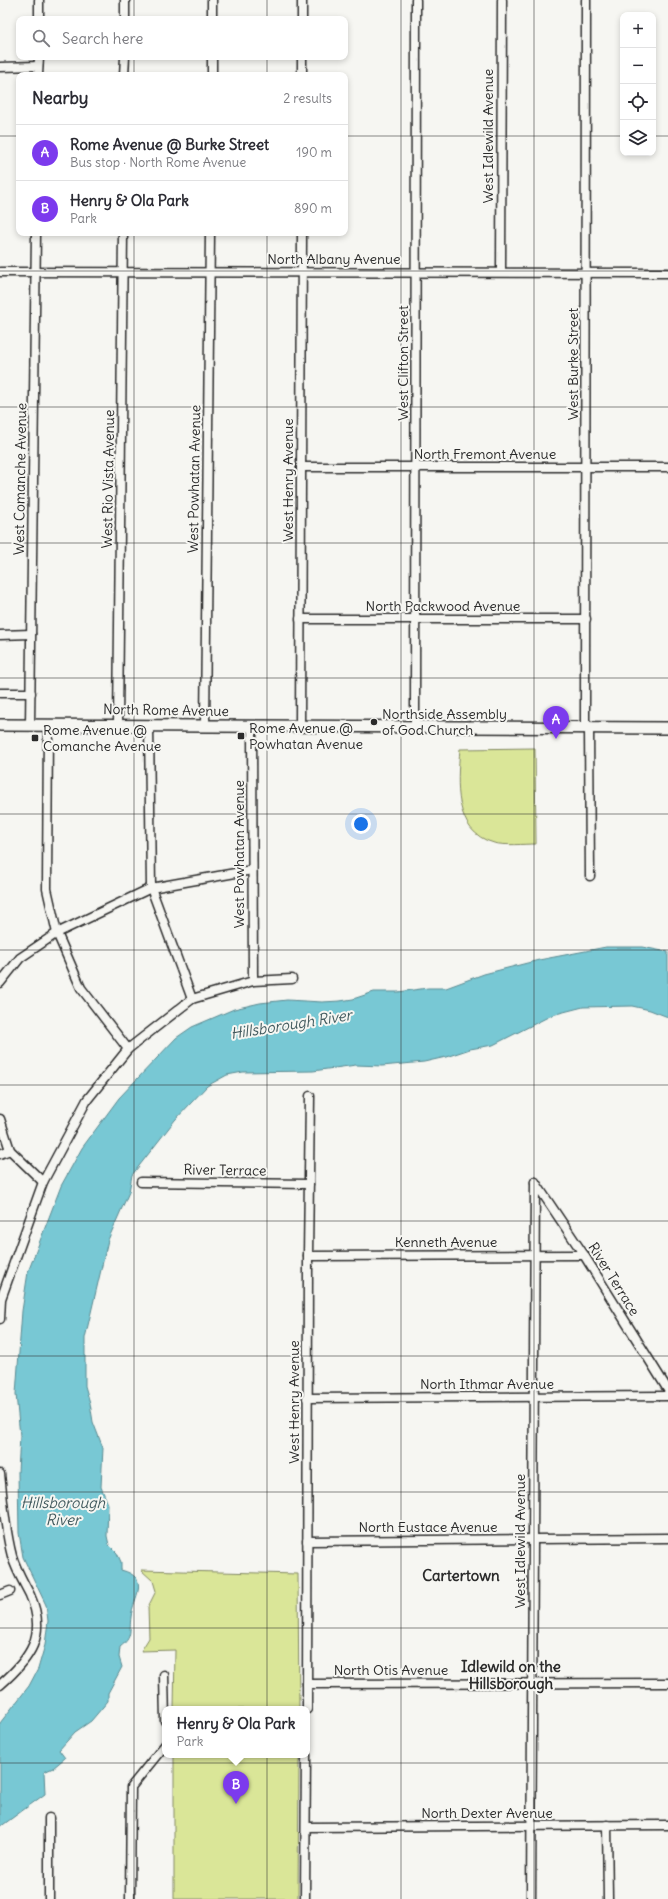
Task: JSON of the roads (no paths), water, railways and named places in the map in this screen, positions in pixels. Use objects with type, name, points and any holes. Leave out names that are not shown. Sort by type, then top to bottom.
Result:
[{"type":"street","points":[[39,0],[39,16]]},
{"type":"street","points":[[125,0],[125,16]]},
{"type":"street","points":[[212,0],[212,16]]},
{"type":"street","points":[[302,0],[302,16]]},
{"type":"street","name":"West Clifton Street","points":[[416,0],[416,727]]},
{"type":"street","name":"West Idlewild Avenue","points":[[501,272],[502,0]]},
{"type":"street","name":"West Burke Street","points":[[586,0],[587,467],[585,721],[589,727],[590,876]]},
{"type":"street","points":[[38,60],[38,72]]},
{"type":"street","points":[[124,60],[124,72]]},
{"type":"street","points":[[212,60],[212,72]]},
{"type":"street","points":[[302,60],[302,72]]},
{"type":"street","points":[[0,66],[38,66]]},
{"type":"street","name":"West Comanche Avenue","points":[[30,725],[36,236]]},
{"type":"street","name":"West Rio Vista Avenue","points":[[118,725],[123,236]]},
{"type":"street","name":"West Powhatan Avenue","points":[[205,726],[210,236]]},
{"type":"street","name":"West Henry Avenue","points":[[300,726],[302,236]]},
{"type":"street","name":"North Albany Avenue","points":[[0,272],[668,273]]},
{"type":"street","name":"North Fremont Avenue","points":[[301,467],[668,467]]},
{"type":"street","name":"North Packwood Avenue","points":[[300,620],[416,618],[586,620]]},
{"type":"street","points":[[0,635],[31,634]]},
{"type":"street","points":[[0,693],[31,693]]},
{"type":"street","name":"North Rome Avenue","points":[[0,725],[668,728]]},
{"type":"street","points":[[48,725],[47,889],[57,933],[81,988],[128,1049]]},
{"type":"street","points":[[149,725],[151,888],[192,999]]},
{"type":"street","name":"West Powhatan Avenue","points":[[252,726],[253,981]]},
{"type":"street","points":[[0,983],[20,958],[57,933],[151,888],[252,870]]},
{"type":"street","points":[[0,1320],[1,1299],[43,1182],[87,1100],[128,1049],[192,999],[253,981],[292,979]]},
{"type":"street","name":"West Henry Avenue","points":[[307,1706],[307,1398],[310,1096]]},
{"type":"street","points":[[0,1119],[10,1150],[43,1182]]},
{"type":"street","points":[[0,1154],[10,1150]]},
{"type":"street","name":"River Terrace","points":[[141,1182],[309,1184]]},
{"type":"street","name":"West Idlewild Avenue","points":[[532,1899],[535,1182]]},
{"type":"street","name":"River Terrace","points":[[535,1182],[584,1255],[668,1390]]},
{"type":"street","name":"Kenneth Avenue","points":[[308,1256],[584,1255]]},
{"type":"street","name":"North Ithmar Avenue","points":[[307,1398],[668,1396]]},
{"type":"street","points":[[0,1474],[3,1505],[12,1556],[37,1613],[38,1629],[34,1645],[26,1659],[15,1672],[0,1685]]},
{"type":"street","name":"North Eustace Avenue","points":[[307,1541],[668,1538]]},
{"type":"street","points":[[0,1595],[10,1591]]},
{"type":"street","points":[[164,1675],[165,1706]]},
{"type":"street","name":"North Otis Avenue","points":[[307,1684],[533,1682],[668,1683]]},
{"type":"street","points":[[130,1899],[131,1787],[162,1749]]},
{"type":"street","points":[[305,1899],[306,1758]]},
{"type":"street","points":[[49,1899],[50,1818]]},
{"type":"street","points":[[607,1825],[608,1899]]},
{"type":"street","name":"North Dexter Avenue","points":[[306,1828],[668,1825]]},
{"type":"water","name":"Hillsborough River","points":[[606,947],[642,947],[668,952],[668,1017],[650,1010],[632,1006],[583,1007],[552,1015],[493,1045],[470,1049],[424,1062],[382,1066],[356,1065],[313,1071],[243,1072],[227,1075],[207,1086],[175,1120],[132,1175],[129,1192],[108,1240],[85,1338],[85,1386],[93,1422],[103,1448],[101,1487],[108,1504],[107,1536],[109,1545],[117,1553],[121,1562],[121,1570],[130,1573],[136,1578],[138,1583],[137,1595],[132,1610],[130,1634],[127,1640],[120,1647],[119,1657],[122,1667],[108,1693],[108,1701],[91,1721],[75,1732],[59,1750],[65,1758],[53,1768],[44,1772],[45,1794],[0,1827],[0,1723],[29,1686],[38,1669],[45,1645],[48,1621],[46,1605],[23,1557],[19,1533],[18,1472],[20,1436],[16,1394],[22,1311],[28,1272],[61,1186],[82,1148],[119,1098],[176,1038],[192,1027],[234,1009],[260,1003],[287,1000],[322,1002],[340,1001],[353,999],[374,992],[398,992],[428,988],[446,988],[484,974],[539,960]]},
{"type":"place","name":"Northside Assembly of God Church","points":[[374,722]]},
{"type":"place","name":"Rome Avenue @ Powhatan Avenue","points":[[241,736]]},
{"type":"place","name":"Rome Avenue @ Comanche Avenue","points":[[35,738]]},
{"type":"place","name":"Rome Avenue @ Burke Street","points":[[556,739]]},
{"type":"place","name":"Henry & Ola Park","points":[[236,1804]]},
{"type":"district","name":"Cartertown","points":[[461,1575]]},
{"type":"district","name":"Idlewild on the Hillsborough","points":[[511,1674]]}]
